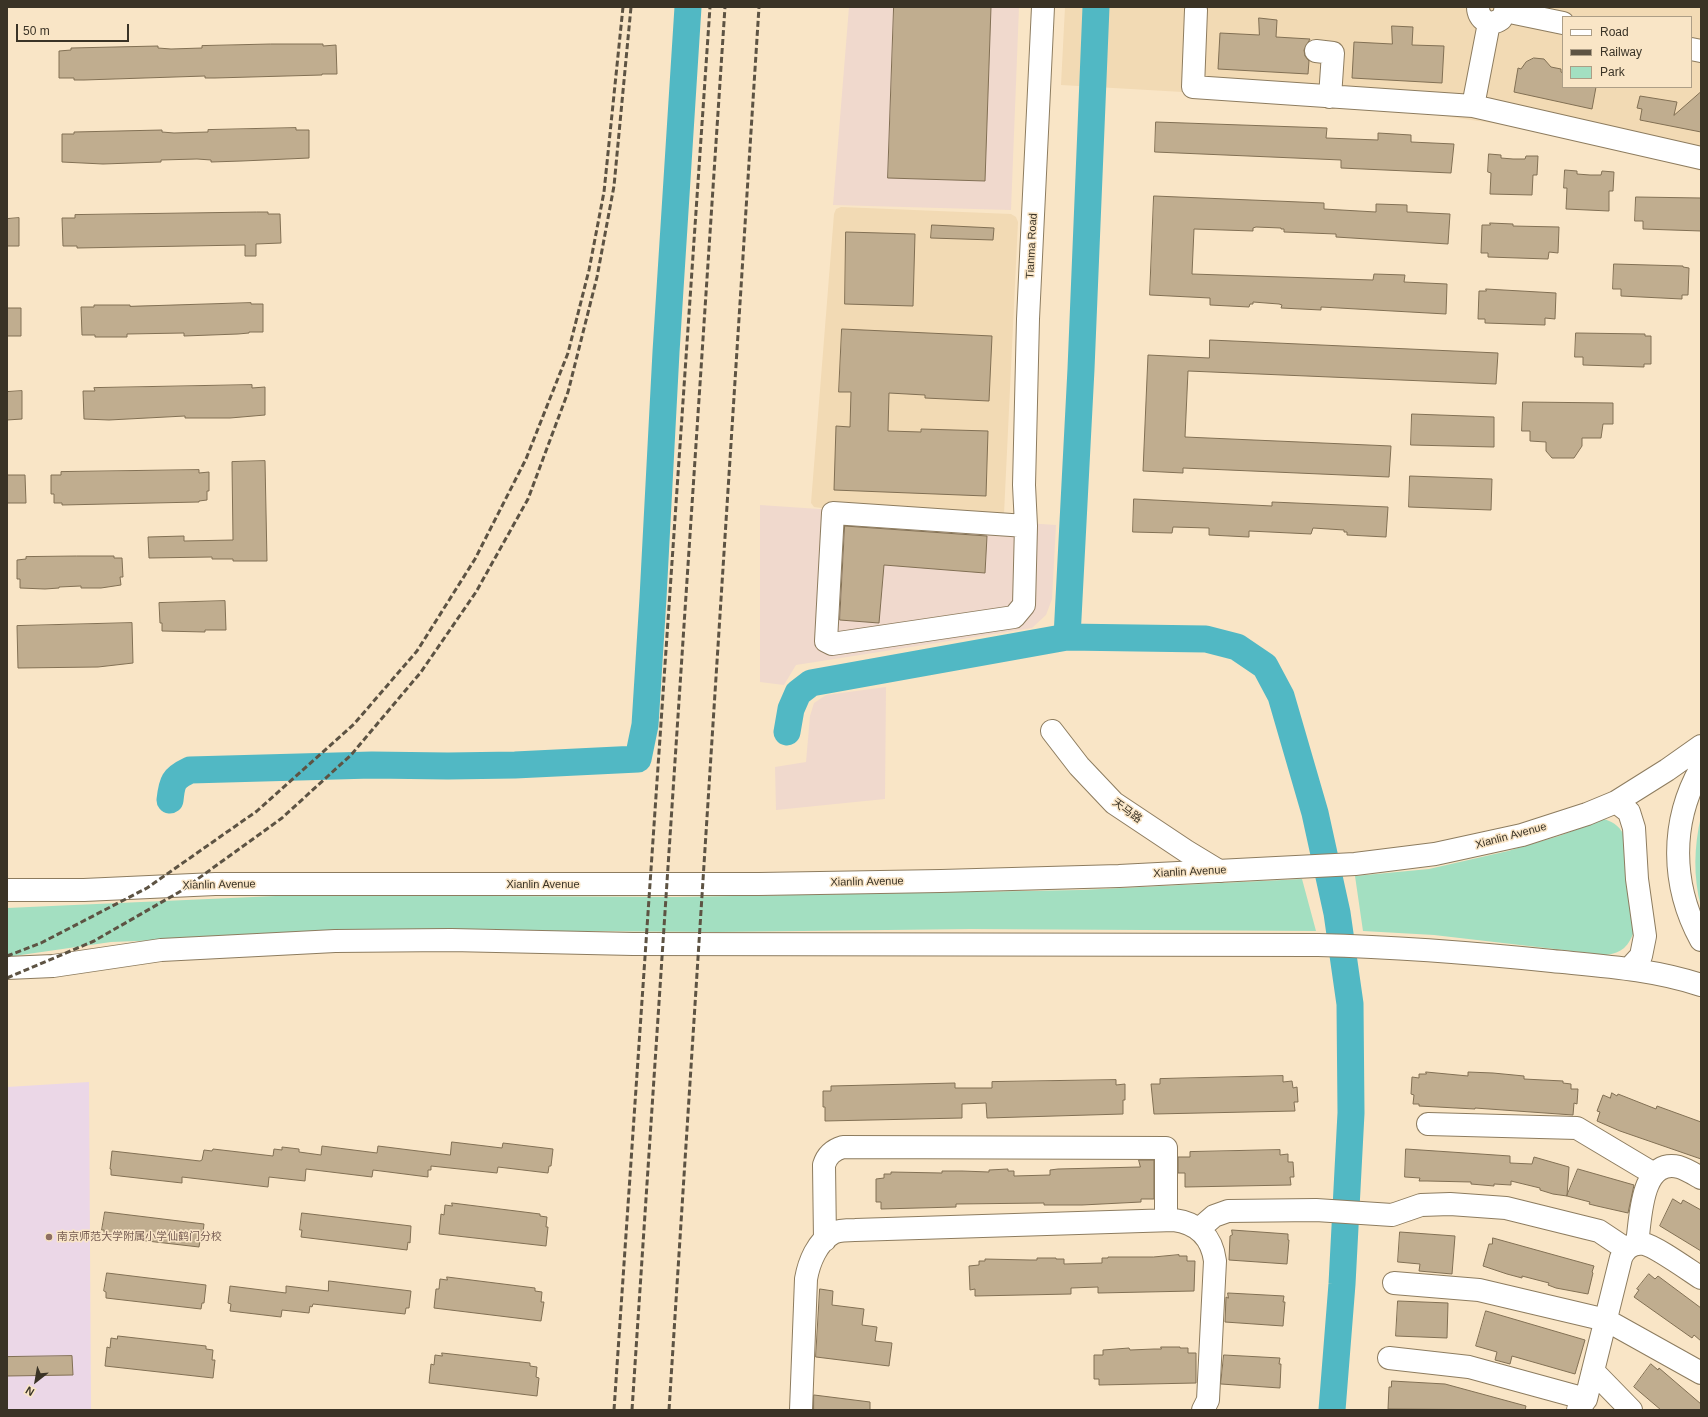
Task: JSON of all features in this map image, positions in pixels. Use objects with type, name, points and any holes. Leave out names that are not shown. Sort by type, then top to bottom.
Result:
[{"type":"main road","name":"Tianma Road","points":[[1026,526],[833,513],[826,642],[832,644],[1014,617],[1024,605],[1026,526],[1024,485],[1029,311],[1043,7]]},
{"type":"main road","points":[[1468,7],[1562,23]]},
{"type":"main road","points":[[1196,8],[1193,87],[1472,106],[1701,158]]},
{"type":"main road","points":[[1472,106],[1491,11]]},
{"type":"main road","points":[[1330,97],[1333,53]]},
{"type":"main road","name":"天马路","points":[[1052,731],[1079,766],[1114,803],[1219,871]]},
{"type":"main road","name":"Xianlin Avenue","points":[[7,890],[84,890],[215,884],[759,884],[1120,876],[1355,864],[1435,854],[1522,835],[1587,814],[1616,802],[1701,746]]},
{"type":"main road","points":[[1701,768],[1688,796],[1678,836],[1678,861],[1681,888],[1686,907],[1701,940]]},
{"type":"main road","points":[[1616,802],[1629,812],[1634,828],[1645,936],[1641,956],[1629,969]]},
{"type":"main road","points":[[7,968],[53,966],[161,950],[335,941],[451,940],[633,944],[1318,945],[1367,946],[1499,955],[1629,969],[1701,985]]},
{"type":"main road","points":[[1428,1124],[1577,1128],[1654,1174]]},
{"type":"main road","points":[[825,1240],[824,1165],[829,1155],[837,1148],[843,1147],[1166,1148],[1166,1220]]},
{"type":"main road","points":[[1389,1358],[1469,1367],[1582,1405],[1593,1371],[1621,1258],[1632,1246],[1650,1178],[1665,1167],[1672,1166],[1680,1167],[1701,1178]]},
{"type":"main road","points":[[1199,1229],[1214,1216],[1228,1211],[1316,1210],[1392,1215],[1421,1205],[1450,1204],[1506,1208],[1598,1231],[1632,1246],[1650,1246],[1701,1278]]},
{"type":"main road","points":[[801,1410],[806,1279],[812,1258],[825,1240],[834,1232],[855,1230],[1166,1220],[1183,1221],[1199,1229],[1211,1243],[1215,1261],[1208,1400],[1203,1410]]},
{"type":"main road","points":[[1394,1283],[1479,1290],[1606,1320],[1701,1373]]},
{"type":"main road","points":[[1593,1371],[1631,1410]]},
{"type":"shaded area","points":[[849,7],[1019,7],[1011,210],[833,205]]},
{"type":"shaded area","points":[[1065,7],[1701,7],[1701,171],[1548,131],[1339,101],[1061,85]]},
{"type":"shaded area","points":[[841,207],[1011,214],[1016,217],[1018,222],[1004,514],[821,508],[814,507],[811,503],[834,214],[836,209]]},
{"type":"shaded area","points":[[760,505],[1056,525],[1052,599],[1046,615],[1032,628],[796,665],[784,685],[760,682]]},
{"type":"shaded area","points":[[886,687],[885,799],[776,810],[775,767],[806,762],[810,716],[814,703],[826,695]]},
{"type":"shaded area","name":"南京师范大学附属小学仙鹤门分校","points":[[89,1082],[91,1410],[7,1410],[7,1087]]},
{"type":"green space","points":[[1701,816],[1701,907],[1698,895],[1695,862]]},
{"type":"green space","points":[[1604,819],[1617,826],[1622,831],[1625,838],[1634,931],[1627,945],[1616,953],[1606,955],[1434,935],[1363,931],[1355,876],[1429,869],[1508,851],[1559,836]]},
{"type":"green space","points":[[1302,879],[1316,931],[971,929],[717,932],[415,930],[111,942],[7,957],[7,908],[298,895],[676,897],[1081,890]]},
{"type":"building","points":[[894,7],[991,7],[985,181],[888,178]]},
{"type":"building","points":[[1259,18],[1277,20],[1276,37],[1310,39],[1304,50],[1305,56],[1309,61],[1308,74],[1218,69],[1220,33],[1259,35]]},
{"type":"building","points":[[1392,26],[1413,27],[1412,45],[1444,46],[1442,83],[1352,78],[1354,42],[1392,44]]},
{"type":"building","points":[[271,44],[336,45],[337,74],[84,80],[59,78],[59,51],[71,50],[71,48],[158,46],[158,48],[171,49],[202,48],[202,46]]},
{"type":"building","points":[[1534,58],[1544,59],[1551,67],[1561,69],[1562,88],[1596,88],[1592,109],[1514,92],[1518,68],[1521,69],[1526,62]]},
{"type":"building","points":[[1701,92],[1701,132],[1640,120],[1642,109],[1637,108],[1640,96],[1677,102],[1674,115]]},
{"type":"building","points":[[1156,122],[1327,128],[1326,138],[1378,140],[1378,133],[1411,135],[1411,142],[1454,144],[1451,173],[1341,168],[1341,160],[1155,152]]},
{"type":"building","points":[[296,128],[296,130],[309,130],[309,158],[211,162],[211,160],[197,159],[161,160],[161,162],[103,164],[62,162],[62,134],[74,134],[74,132],[162,130],[162,132],[174,133],[208,132],[208,130]]},
{"type":"building","points":[[1489,154],[1501,155],[1501,158],[1513,159],[1525,159],[1526,156],[1538,156],[1537,175],[1533,175],[1532,195],[1490,194],[1491,173],[1488,172]]},
{"type":"building","points":[[1565,170],[1577,171],[1577,174],[1590,175],[1601,175],[1602,171],[1614,172],[1613,191],[1609,191],[1609,211],[1566,209],[1567,188],[1564,188]]},
{"type":"building","points":[[1154,196],[1324,203],[1324,209],[1376,212],[1376,204],[1407,205],[1407,212],[1450,214],[1448,244],[1336,237],[1336,234],[1284,232],[1284,229],[1281,228],[1256,227],[1253,228],[1253,231],[1194,229],[1192,274],[1373,280],[1374,274],[1405,275],[1404,282],[1447,284],[1446,314],[1321,307],[1321,310],[1281,308],[1282,305],[1279,304],[1253,302],[1253,304],[1250,304],[1249,307],[1210,305],[1210,298],[1150,295]]},
{"type":"building","points":[[1636,197],[1701,198],[1701,231],[1643,229],[1643,221],[1635,221]]},
{"type":"building","points":[[268,212],[268,214],[280,214],[281,243],[256,244],[256,256],[245,256],[245,245],[77,248],[77,246],[63,246],[62,218],[75,218],[75,215]]},
{"type":"building","points":[[19,218],[19,246],[7,246],[7,219]]},
{"type":"building","points":[[1490,223],[1513,224],[1513,226],[1559,227],[1558,253],[1549,252],[1548,259],[1488,257],[1488,253],[1481,253],[1482,225],[1490,225]]},
{"type":"building","points":[[932,225],[994,228],[993,240],[931,238]]},
{"type":"building","points":[[846,232],[915,234],[913,306],[845,304]]},
{"type":"building","points":[[1614,264],[1683,266],[1689,268],[1688,295],[1682,295],[1682,299],[1621,296],[1621,289],[1613,289]]},
{"type":"building","points":[[1486,289],[1556,293],[1555,319],[1545,318],[1545,325],[1485,323],[1485,319],[1478,319],[1479,291],[1486,291]]},
{"type":"building","points":[[263,304],[263,332],[184,336],[184,333],[127,334],[127,337],[95,337],[95,335],[82,335],[81,307],[94,307],[94,305],[130,306]]},
{"type":"building","points":[[7,308],[21,308],[21,336],[7,336]]},
{"type":"building","points":[[842,329],[992,336],[989,401],[925,398],[925,395],[889,393],[888,431],[921,432],[921,429],[988,431],[986,496],[834,490],[836,426],[850,427],[851,392],[839,392]]},
{"type":"building","points":[[1576,333],[1645,334],[1645,336],[1651,336],[1651,364],[1644,364],[1644,367],[1583,365],[1583,357],[1575,357]]},
{"type":"building","points":[[1210,340],[1498,353],[1496,384],[1188,371],[1185,437],[1391,446],[1389,477],[1183,468],[1183,473],[1143,471],[1148,355],[1209,358]]},
{"type":"building","points":[[252,385],[252,388],[265,387],[265,415],[230,418],[185,418],[185,416],[109,420],[84,419],[83,391],[95,391],[94,388]]},
{"type":"building","points":[[22,391],[22,419],[7,420],[7,392]]},
{"type":"building","points":[[1523,402],[1613,403],[1613,424],[1603,424],[1601,438],[1582,438],[1582,446],[1574,458],[1552,458],[1546,451],[1546,442],[1530,441],[1530,431],[1522,431]]},
{"type":"building","points":[[1412,414],[1494,417],[1494,447],[1411,445]]},
{"type":"building","points":[[265,461],[267,561],[233,561],[233,559],[212,559],[212,557],[149,558],[148,537],[184,536],[184,541],[233,540],[232,462]]},
{"type":"building","points":[[199,470],[199,473],[209,472],[209,491],[207,491],[207,500],[199,502],[62,505],[62,503],[54,503],[54,494],[51,494],[51,475],[61,475],[61,472]]},
{"type":"building","points":[[7,475],[25,475],[26,503],[7,503]]},
{"type":"building","points":[[1410,476],[1492,479],[1491,510],[1409,507]]},
{"type":"building","points":[[1134,499],[1272,506],[1272,502],[1388,507],[1386,537],[1347,535],[1347,532],[1344,532],[1344,530],[1313,528],[1311,534],[1249,531],[1249,537],[1209,535],[1209,528],[1173,527],[1172,533],[1133,532]]},
{"type":"building","points":[[845,526],[987,536],[985,573],[884,565],[879,623],[840,620]]},
{"type":"building","points":[[114,556],[114,558],[122,558],[123,577],[120,577],[121,585],[101,588],[81,588],[81,586],[45,589],[20,588],[20,579],[17,579],[17,560],[26,559],[26,557]]},
{"type":"building","points":[[225,601],[226,630],[205,630],[205,632],[162,631],[159,603]]},
{"type":"building","points":[[132,623],[133,663],[98,667],[18,668],[17,626]]},
{"type":"building","points":[[1426,1072],[1468,1076],[1468,1072],[1493,1073],[1524,1076],[1524,1079],[1563,1081],[1563,1083],[1571,1084],[1571,1089],[1578,1089],[1577,1104],[1574,1103],[1573,1115],[1475,1108],[1419,1106],[1419,1104],[1413,1104],[1414,1095],[1411,1094],[1412,1077],[1419,1078],[1419,1074],[1426,1074]]},
{"type":"building","points":[[1283,1076],[1283,1082],[1292,1081],[1293,1088],[1297,1087],[1298,1102],[1294,1102],[1295,1111],[1154,1114],[1151,1084],[1160,1084],[1160,1079]]},
{"type":"building","points":[[1116,1080],[1116,1085],[1125,1084],[1123,1114],[987,1118],[986,1103],[962,1104],[962,1118],[825,1121],[825,1107],[823,1107],[823,1091],[831,1091],[831,1086],[955,1083],[955,1088],[992,1088],[992,1082]]},
{"type":"building","points":[[1612,1093],[1656,1109],[1657,1106],[1701,1122],[1701,1159],[1620,1131],[1597,1121],[1600,1112],[1597,1111],[1603,1095],[1610,1098]]},
{"type":"building","points":[[452,1142],[502,1148],[503,1143],[553,1149],[551,1166],[549,1166],[548,1173],[498,1167],[497,1173],[431,1166],[431,1170],[428,1170],[428,1177],[373,1170],[372,1177],[306,1169],[305,1181],[269,1177],[268,1187],[182,1177],[182,1183],[111,1175],[110,1169],[112,1151],[200,1161],[202,1160],[204,1150],[212,1151],[213,1149],[273,1156],[274,1149],[282,1150],[282,1147],[299,1149],[299,1152],[321,1155],[322,1146],[377,1153],[378,1146],[450,1155]]},
{"type":"building","points":[[1406,1149],[1510,1156],[1510,1163],[1532,1164],[1534,1157],[1569,1167],[1567,1196],[1553,1194],[1540,1190],[1540,1188],[1511,1181],[1511,1185],[1494,1184],[1494,1186],[1471,1184],[1471,1182],[1419,1181],[1420,1178],[1405,1177]]},
{"type":"building","points":[[1280,1150],[1280,1155],[1288,1154],[1288,1162],[1293,1162],[1294,1177],[1290,1177],[1291,1185],[1185,1187],[1185,1173],[1178,1173],[1178,1157],[1190,1157],[1190,1152]]},
{"type":"building","points":[[1139,1160],[1154,1160],[1154,1199],[1141,1199],[1141,1202],[1082,1205],[1044,1205],[1044,1203],[956,1204],[956,1207],[881,1209],[881,1202],[876,1202],[876,1179],[884,1178],[884,1174],[891,1174],[891,1172],[989,1172],[989,1170],[1008,1169],[1008,1171],[1014,1171],[1014,1176],[1050,1175],[1050,1170],[1058,1169],[1140,1167]]},
{"type":"building","points":[[1578,1169],[1634,1185],[1628,1213],[1589,1204],[1590,1202],[1567,1196]]},
{"type":"building","points":[[1673,1199],[1681,1204],[1683,1200],[1701,1210],[1701,1251],[1660,1226]]},
{"type":"building","points":[[452,1203],[540,1214],[540,1216],[547,1217],[546,1227],[548,1227],[546,1246],[439,1234],[441,1214],[444,1215],[445,1205],[452,1206]]},
{"type":"building","points":[[105,1212],[204,1224],[202,1241],[200,1241],[199,1247],[104,1236],[104,1230],[102,1230]]},
{"type":"building","points":[[302,1213],[411,1226],[410,1243],[408,1242],[407,1250],[301,1237],[302,1230],[300,1230]]},
{"type":"building","points":[[1232,1230],[1288,1234],[1287,1264],[1229,1260],[1230,1236],[1232,1235]]},
{"type":"building","points":[[1400,1232],[1455,1236],[1452,1274],[1419,1271],[1420,1264],[1398,1262]]},
{"type":"building","points":[[1493,1238],[1594,1266],[1588,1294],[1556,1288],[1548,1285],[1549,1283],[1522,1276],[1522,1278],[1483,1266],[1489,1244],[1492,1244]]},
{"type":"building","points":[[1179,1255],[1187,1256],[1187,1261],[1195,1261],[1194,1291],[1098,1293],[1098,1287],[1071,1288],[1071,1294],[975,1296],[975,1289],[970,1290],[969,1266],[979,1265],[979,1261],[985,1261],[985,1259],[1037,1260],[1037,1258],[1056,1258],[1064,1259],[1064,1264],[1102,1263],[1102,1258],[1108,1257],[1153,1257]]},
{"type":"building","points":[[107,1273],[206,1285],[204,1303],[202,1303],[201,1309],[106,1298],[106,1292],[104,1291]]},
{"type":"building","points":[[1649,1274],[1655,1279],[1658,1276],[1701,1308],[1701,1341],[1694,1335],[1692,1338],[1634,1297],[1639,1290],[1637,1289]]},
{"type":"building","points":[[447,1277],[535,1288],[535,1291],[542,1292],[541,1302],[544,1302],[541,1321],[434,1308],[436,1289],[439,1289],[440,1279],[447,1280]]},
{"type":"building","points":[[329,1281],[411,1291],[409,1308],[406,1308],[405,1314],[313,1304],[312,1307],[310,1306],[309,1313],[282,1310],[281,1317],[230,1311],[231,1304],[228,1303],[230,1286],[286,1293],[286,1286],[328,1291]]},
{"type":"building","points":[[820,1289],[833,1291],[832,1305],[864,1309],[862,1325],[877,1327],[875,1341],[892,1343],[889,1366],[816,1357]]},
{"type":"building","points":[[1228,1293],[1284,1296],[1283,1326],[1225,1322],[1226,1297],[1228,1298]]},
{"type":"building","points":[[1398,1301],[1448,1303],[1447,1338],[1396,1336]]},
{"type":"building","points":[[1486,1311],[1585,1340],[1575,1374],[1512,1356],[1510,1364],[1495,1360],[1497,1352],[1476,1346]]},
{"type":"building","points":[[118,1336],[206,1346],[206,1349],[213,1350],[212,1360],[215,1360],[213,1378],[105,1366],[107,1347],[110,1348],[111,1338],[117,1339]]},
{"type":"building","points":[[1161,1347],[1188,1348],[1188,1353],[1196,1353],[1196,1383],[1099,1385],[1099,1379],[1094,1379],[1094,1355],[1103,1355],[1103,1350],[1129,1348],[1130,1350],[1161,1349]]},
{"type":"building","points":[[442,1353],[530,1363],[530,1366],[537,1367],[536,1377],[539,1378],[537,1396],[429,1383],[431,1364],[434,1365],[435,1355],[442,1356]]},
{"type":"building","points":[[1224,1355],[1280,1358],[1280,1388],[1221,1384]]},
{"type":"building","points":[[72,1356],[73,1375],[7,1376],[7,1357]]},
{"type":"building","points":[[1651,1364],[1658,1370],[1659,1368],[1701,1404],[1701,1410],[1661,1410],[1634,1387]]},
{"type":"building","points":[[1392,1381],[1445,1384],[1526,1406],[1525,1410],[1388,1409],[1389,1387],[1391,1387]]},
{"type":"building","points":[[814,1395],[870,1402],[870,1410],[814,1410]]},
{"type":"waterway","points":[[170,800],[174,781],[190,770],[372,765],[515,765],[638,759],[645,725],[666,352],[688,7]]},
{"type":"waterway","points":[[1067,637],[1081,369],[1096,7]]},
{"type":"waterway","points":[[787,732],[791,709],[798,693],[811,683],[1067,637],[1206,639],[1237,647],[1265,666],[1281,696],[1315,813],[1337,913],[1350,1004],[1351,1113],[1342,1284],[1332,1410]]},
{"type":"railway","points":[[7,956],[41,943],[147,888],[257,811],[354,724],[417,651],[475,559],[526,459],[568,353],[589,270],[604,192],[623,7]]},
{"type":"railway","points":[[7,978],[94,941],[181,891],[282,818],[351,755],[421,672],[476,592],[528,499],[568,392],[597,277],[614,186],[631,7]]},
{"type":"railway","points":[[614,1410],[710,7]]},
{"type":"railway","points":[[632,1410],[725,7]]},
{"type":"railway","points":[[669,1410],[759,7]]},
{"type":"place","name":"南京师范大学附属小学仙鹤门分校","points":[[49,1237]]}]
